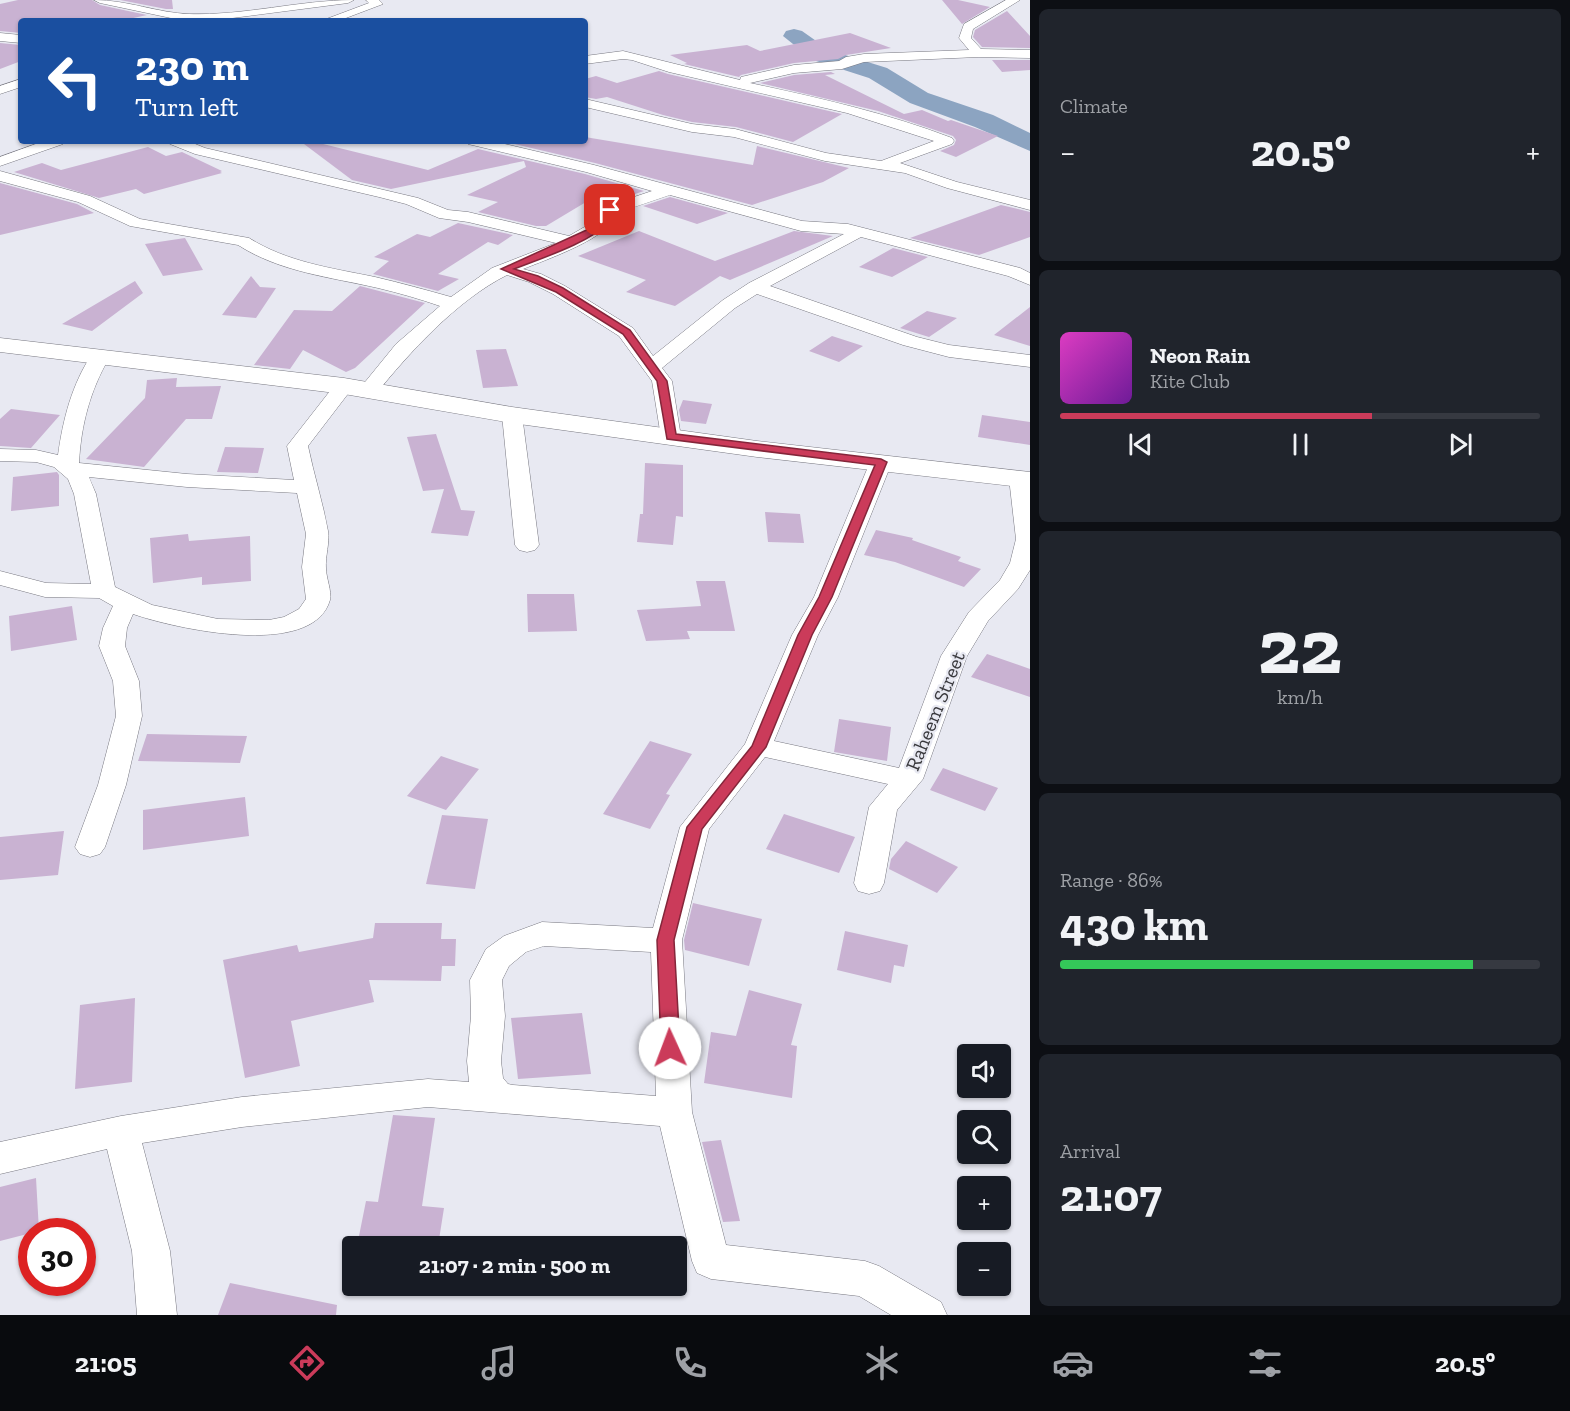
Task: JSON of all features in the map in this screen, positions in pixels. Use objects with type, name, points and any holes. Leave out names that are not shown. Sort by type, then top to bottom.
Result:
[{"type":"street","points":[[100,0],[186,18]]},
{"type":"street","points":[[212,18],[348,0]]},
{"type":"street","points":[[336,18],[377,4],[372,0]]},
{"type":"street","points":[[978,53],[965,38],[968,27],[1014,0]]},
{"type":"street","points":[[172,15],[230,3]]},
{"type":"street","points":[[0,37],[18,39]]},
{"type":"street","points":[[734,82],[794,69],[882,56],[1030,54]]},
{"type":"street","points":[[588,60],[623,55],[634,57],[669,68],[851,110],[889,123],[916,129],[947,141],[880,166]]},
{"type":"street","points":[[0,90],[18,83]]},
{"type":"street","points":[[588,104],[692,128],[735,133],[825,157],[908,169],[952,185],[1030,205]]},
{"type":"street","points":[[0,162],[50,144]]},
{"type":"street","points":[[184,144],[217,155],[412,201],[445,215],[468,217],[569,241]]},
{"type":"street","points":[[486,144],[572,164],[801,226],[859,232],[1014,272],[1030,280]]},
{"type":"street","points":[[0,176],[84,199],[136,223],[243,240],[252,248],[282,259],[323,271],[412,291],[453,304]]},
{"type":"street","points":[[0,578],[45,590],[115,597],[160,615],[244,629],[269,628],[290,623],[309,614],[318,599],[314,567],[317,534],[297,446],[356,388],[453,304],[506,269],[547,254],[594,230],[609,220],[610,210],[662,194],[666,189]]},
{"type":"street","points":[[652,366],[729,304],[755,287],[859,232]]},
{"type":"street","points":[[506,269],[535,278],[602,315],[626,332],[662,381],[671,437]]},
{"type":"street","points":[[755,287],[910,341],[948,351],[1030,361]]},
{"type":"street","points":[[0,345],[356,388],[512,415],[671,437],[1025,479]]},
{"type":"street","points":[[68,468],[70,439],[87,376],[99,358]]},
{"type":"street","points":[[512,415],[527,545]]},
{"type":"street","points":[[0,456],[36,456],[61,462],[78,476],[115,597],[115,628],[111,646],[126,681],[129,716],[112,785],[100,811],[90,847]]},
{"type":"street","points":[[881,462],[825,597],[805,635],[758,747],[695,827],[666,940],[674,1112],[711,1261],[865,1279],[927,1315]]},
{"type":"street","points":[[68,468],[141,478],[213,484],[306,487]]},
{"type":"street","name":"Raheem Street","points":[[869,883],[883,807],[909,779],[954,656],[978,617],[1010,584],[1022,563],[1027,539],[1025,479]]},
{"type":"street","points":[[758,747],[909,779]]},
{"type":"street","points":[[513,1100],[496,1095],[486,1082],[484,1061],[488,1016],[486,980],[497,958],[515,944],[542,934],[666,940]]},
{"type":"street","points":[[0,1158],[121,1131],[242,1112],[428,1093],[674,1112]]},
{"type":"street","points":[[121,1131],[151,1251],[157,1315]]},
{"type":"building","points":[[18,0],[92,0],[100,5],[147,15],[134,18],[18,18],[18,33],[0,31],[0,4]]},
{"type":"building","points":[[120,0],[172,0],[173,9],[166,9]]},
{"type":"building","points":[[942,0],[958,0],[990,7],[962,24]]},
{"type":"building","points":[[1007,11],[1030,36],[1030,48],[982,47],[973,37],[975,30]]},
{"type":"building","points":[[850,33],[891,48],[846,55],[838,59],[794,63],[739,77],[684,64],[687,63],[670,55],[747,45],[760,51]]},
{"type":"building","points":[[0,43],[18,45],[18,62],[0,69]]},
{"type":"building","points":[[992,60],[1030,60],[1030,70],[1002,72]]},
{"type":"building","points":[[659,71],[842,114],[793,142],[736,127],[692,122],[663,115],[607,97],[588,98],[588,78],[596,76],[617,83]]},
{"type":"building","points":[[831,72],[835,74],[825,75],[904,114],[922,110],[948,121],[951,120],[998,136],[956,157],[940,151],[954,145],[956,140],[953,136],[878,111],[760,83],[794,75]]},
{"type":"building","points":[[588,138],[753,165],[757,146],[849,168],[823,182],[752,205],[515,144],[588,144]]},
{"type":"building","points":[[304,144],[323,144],[428,170],[478,149],[585,174],[644,191],[620,199],[601,193],[546,226],[536,226],[478,212],[498,202],[467,195],[526,167],[524,161],[391,189],[352,180]]},
{"type":"building","points":[[148,147],[166,156],[182,152],[222,173],[144,194],[136,189],[99,198],[14,172],[42,163],[61,170]]},
{"type":"building","points":[[0,183],[77,204],[94,213],[0,235]]},
{"type":"building","points":[[670,197],[728,213],[697,224],[643,206]]},
{"type":"building","points":[[1001,205],[1030,212],[1030,237],[979,255],[910,238]]},
{"type":"building","points":[[458,223],[513,235],[498,245],[488,242],[438,274],[459,279],[438,291],[373,274],[389,261],[374,257],[417,234],[430,237]]},
{"type":"building","points":[[639,231],[715,261],[794,231],[833,236],[730,280],[720,276],[675,306],[626,292],[646,280],[578,256]]},
{"type":"building","points":[[185,238],[203,270],[163,276],[145,244]]},
{"type":"building","points":[[893,248],[928,257],[892,277],[859,267]]},
{"type":"building","points":[[251,276],[260,287],[276,288],[256,318],[222,315]]},
{"type":"building","points":[[135,281],[143,293],[92,331],[62,324]]},
{"type":"building","points":[[360,286],[425,303],[355,368],[346,372],[303,350],[290,369],[254,365],[294,310],[332,311]]},
{"type":"building","points":[[1030,307],[1030,346],[994,335]]},
{"type":"building","points":[[927,311],[957,318],[929,337],[900,328]]},
{"type":"building","points":[[832,336],[863,346],[839,362],[809,351]]},
{"type":"building","points":[[506,349],[518,386],[483,388],[476,350]]},
{"type":"building","points":[[177,378],[176,387],[221,386],[212,419],[186,419],[144,467],[86,459],[145,398],[147,380]]},
{"type":"building","points":[[683,400],[712,404],[706,424],[681,421],[679,410]]},
{"type":"building","points":[[11,409],[60,415],[31,448],[0,446],[0,419]]},
{"type":"building","points":[[982,415],[1030,422],[1030,445],[978,437]]},
{"type":"building","points":[[436,434],[461,510],[475,511],[468,536],[431,533],[444,489],[423,491],[407,437]]},
{"type":"building","points":[[225,447],[264,448],[258,473],[217,472]]},
{"type":"building","points":[[645,463],[683,465],[683,517],[676,516],[673,545],[637,542],[640,514],[643,514]]},
{"type":"building","points":[[57,472],[59,475],[59,506],[11,511],[13,477]]},
{"type":"building","points":[[765,512],[800,514],[804,543],[768,542]]},
{"type":"building","points":[[876,530],[913,538],[912,540],[961,557],[958,561],[981,569],[964,587],[895,562],[864,555]]},
{"type":"building","points":[[188,534],[189,541],[250,536],[251,581],[202,585],[202,577],[153,583],[150,538]]},
{"type":"building","points":[[696,581],[725,581],[735,631],[687,631],[690,639],[646,641],[637,610],[701,606]]},
{"type":"building","points":[[527,594],[574,594],[577,631],[528,632]]},
{"type":"building","points":[[72,606],[77,640],[11,651],[9,616]]},
{"type":"building","points":[[987,654],[1030,669],[1030,697],[971,677]]},
{"type":"building","points":[[839,719],[891,727],[887,761],[834,752]]},
{"type":"building","points":[[147,734],[247,736],[240,763],[138,761]]},
{"type":"building","points":[[650,741],[692,754],[666,794],[670,795],[650,829],[603,814]]},
{"type":"building","points":[[441,756],[479,769],[446,810],[407,796]]},
{"type":"building","points":[[943,768],[998,788],[985,811],[930,790]]},
{"type":"building","points":[[245,797],[249,836],[143,850],[143,810]]},
{"type":"building","points":[[784,814],[855,837],[839,873],[766,849]]},
{"type":"building","points":[[442,815],[488,819],[475,889],[426,884]]},
{"type":"building","points":[[64,831],[58,875],[0,880],[0,837]]},
{"type":"building","points":[[906,841],[958,867],[937,893],[889,869],[891,859]]},
{"type":"building","points":[[693,903],[762,919],[749,966],[685,950],[684,940]]},
{"type":"building","points":[[375,923],[442,923],[441,939],[456,939],[455,966],[442,966],[441,981],[369,980],[374,1002],[291,1021],[300,1066],[245,1078],[223,960],[297,945],[299,952],[373,938]]},
{"type":"building","points":[[845,931],[908,945],[904,967],[894,965],[891,983],[837,970]]},
{"type":"building","points":[[749,990],[802,1004],[791,1045],[797,1046],[792,1098],[704,1083],[711,1032],[736,1036]]},
{"type":"building","points":[[135,998],[132,1082],[75,1089],[80,1005]]},
{"type":"building","points":[[582,1013],[591,1074],[518,1079],[511,1018]]},
{"type":"building","points":[[393,1115],[435,1118],[422,1206],[444,1208],[440,1236],[359,1236],[366,1201],[378,1202]]},
{"type":"building","points":[[721,1140],[740,1221],[723,1222],[702,1142]]},
{"type":"building","points":[[36,1178],[38,1218],[18,1218],[18,1236],[0,1241],[0,1187]]},
{"type":"building","points":[[230,1283],[337,1305],[336,1315],[218,1315]]},
{"type":"waterway","points":[[794,36],[821,55],[878,73],[919,98],[984,121],[1030,143]]},
{"type":"route","points":[[610,210],[609,220],[594,230],[547,254],[506,269],[535,278],[559,290],[626,332],[662,381],[671,437],[881,462],[825,597],[805,635],[758,747],[695,827],[666,940],[670,1048]]}]
